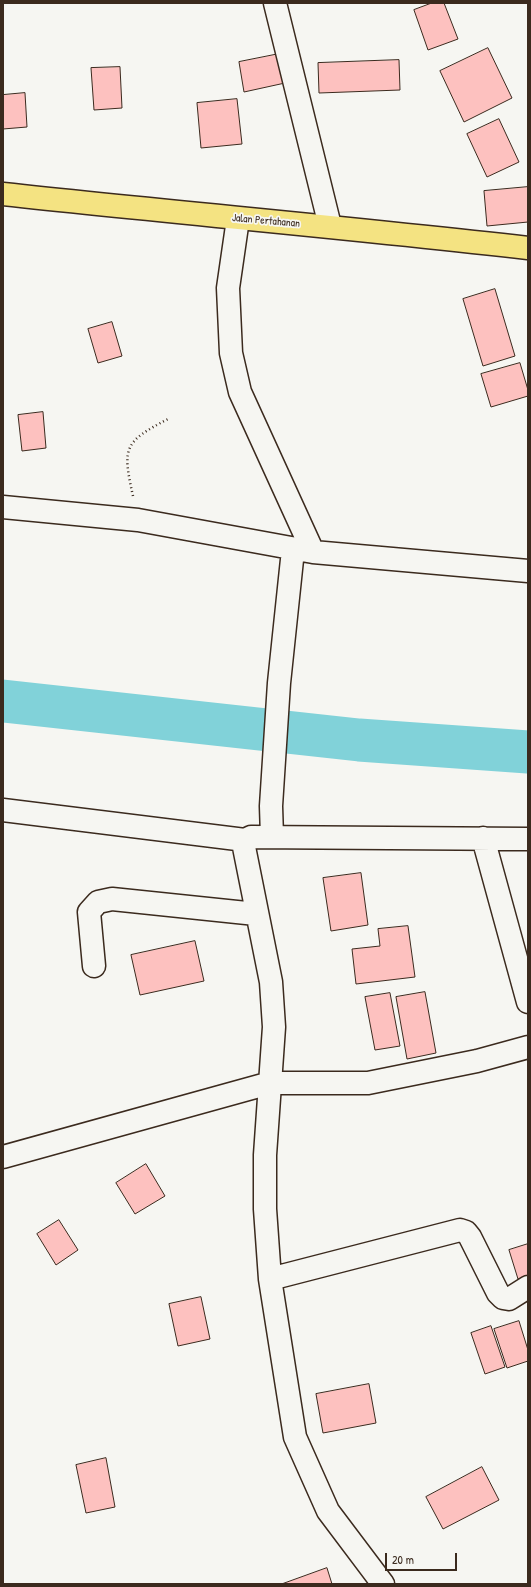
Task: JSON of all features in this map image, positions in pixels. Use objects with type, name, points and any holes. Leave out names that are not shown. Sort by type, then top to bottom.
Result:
[{"type":"highway","name":"Jalan Pertahanan","points":[[3,194],[238,219],[330,226],[528,248]]},
{"type":"street","points":[[275,3],[330,226]]},
{"type":"street","points":[[238,219],[228,288],[231,353],[240,392],[303,551],[280,683],[271,806],[272,837]]},
{"type":"street","points":[[3,507],[138,520],[268,543],[303,551],[528,571]]},
{"type":"street","points":[[3,810],[245,840],[251,836],[528,839]]},
{"type":"street","points":[[482,838],[528,1002]]},
{"type":"street","points":[[245,840],[244,847],[256,914],[271,982],[274,1027],[265,1155],[265,1193],[270,1279],[295,1438],[328,1511],[383,1584]]},
{"type":"street","points":[[94,966],[89,912],[98,902],[112,899],[256,914]]},
{"type":"street","points":[[3,1158],[270,1083],[368,1083],[477,1061],[528,1047]]},
{"type":"street","points":[[270,1279],[460,1230],[466,1232],[470,1237],[498,1294],[503,1298],[509,1299],[528,1287]]},
{"type":"path","points":[[138,520],[128,472],[128,453],[132,442],[141,433],[168,419]]},
{"type":"building","points":[[432,3],[444,3],[458,39],[428,50],[414,10]]},
{"type":"building","points":[[488,48],[512,98],[464,122],[440,71]]},
{"type":"building","points":[[279,54],[285,83],[244,92],[239,62]]},
{"type":"building","points":[[399,60],[400,90],[319,93],[318,63]]},
{"type":"building","points":[[120,67],[122,108],[94,110],[91,68]]},
{"type":"building","points":[[25,93],[27,127],[3,129],[3,95]]},
{"type":"building","points":[[237,99],[242,144],[201,148],[197,103]]},
{"type":"building","points":[[499,119],[519,162],[487,177],[467,134]]},
{"type":"building","points":[[528,187],[528,222],[487,226],[484,191]]},
{"type":"building","points":[[495,289],[515,356],[483,366],[463,299]]},
{"type":"building","points":[[112,322],[122,356],[98,363],[88,329]]},
{"type":"building","points":[[520,363],[528,390],[528,396],[491,407],[481,374]]},
{"type":"building","points":[[43,412],[46,448],[22,451],[18,415]]},
{"type":"building","points":[[361,873],[368,925],[331,931],[323,878]]},
{"type":"building","points":[[408,926],[415,977],[356,984],[352,949],[380,946],[378,929]]},
{"type":"building","points":[[195,941],[204,981],[140,995],[131,955]]},
{"type":"building","points":[[425,992],[436,1053],[407,1059],[396,997]]},
{"type":"building","points":[[390,993],[400,1046],[375,1050],[365,997]]},
{"type":"building","points":[[146,1164],[165,1196],[135,1214],[116,1183]]},
{"type":"building","points":[[59,1220],[78,1250],[56,1265],[37,1234]]},
{"type":"building","points":[[528,1244],[528,1276],[518,1279],[509,1250]]},
{"type":"building","points":[[201,1297],[210,1339],[178,1346],[169,1304]]},
{"type":"building","points":[[519,1321],[528,1350],[528,1361],[507,1368],[494,1329]]},
{"type":"building","points":[[491,1326],[505,1367],[485,1374],[471,1333]]},
{"type":"building","points":[[369,1384],[376,1423],[323,1433],[316,1394]]},
{"type":"building","points":[[106,1458],[115,1507],[86,1513],[76,1465]]},
{"type":"building","points":[[482,1467],[499,1500],[443,1529],[426,1497]]},
{"type":"building","points":[[327,1568],[332,1584],[282,1584]]},
{"type":"waterway","points":[[3,701],[359,740],[528,752]]}]
